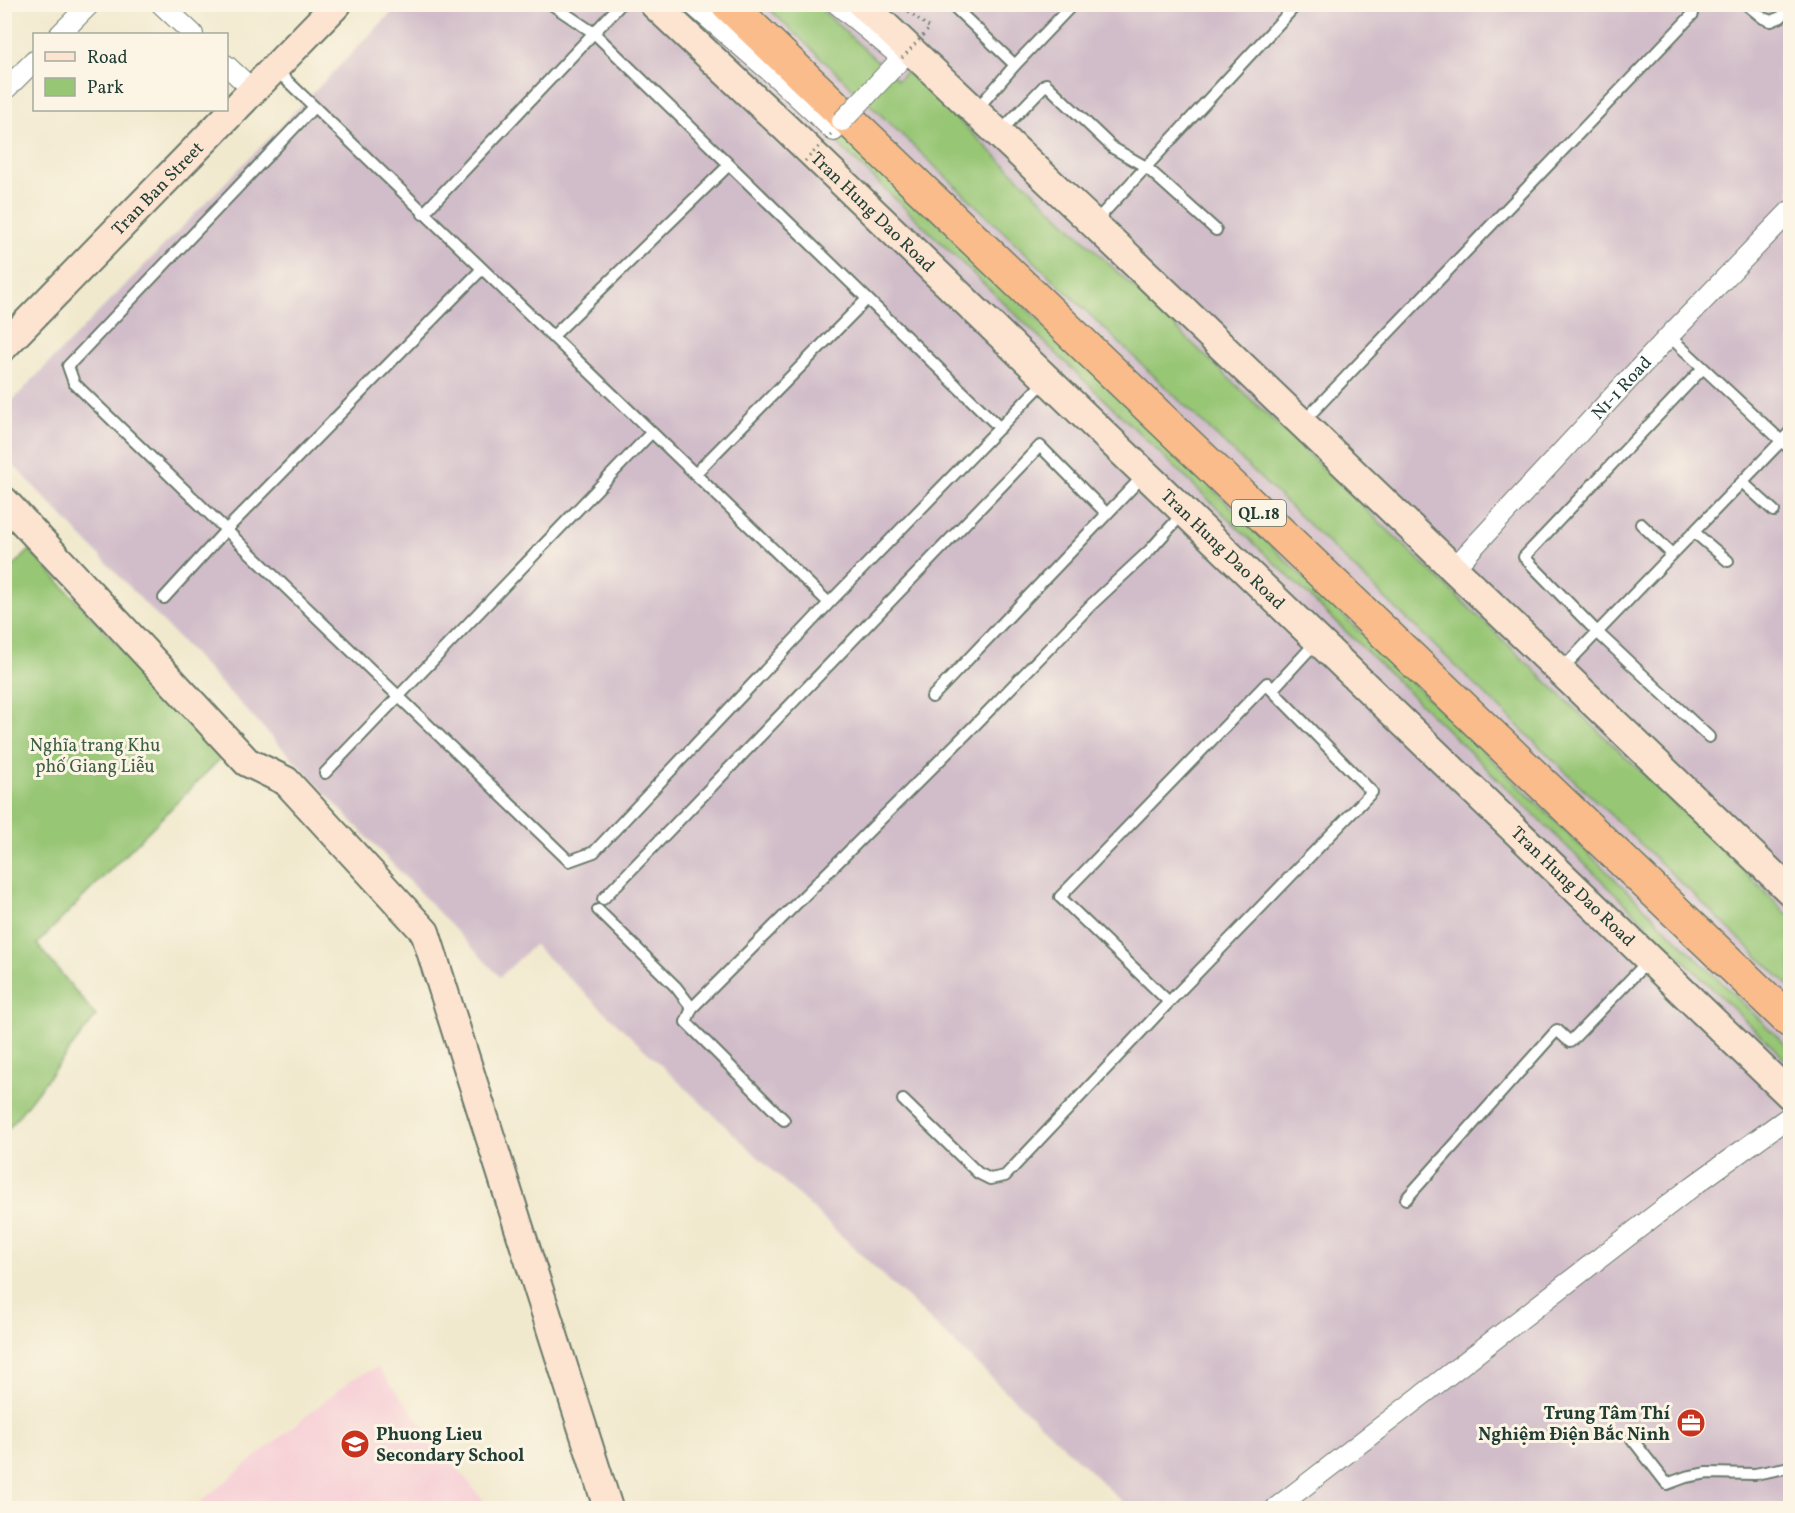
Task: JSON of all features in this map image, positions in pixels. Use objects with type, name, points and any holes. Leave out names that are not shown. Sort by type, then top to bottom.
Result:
[{"type":"highway","name":"QL.18","points":[[728,4],[1791,1021]]},
{"type":"main road","name":"Tran Ban Street","points":[[4,346],[337,4]]},
{"type":"main road","name":"Tran Hung Dao Road","points":[[654,4],[796,137],[1791,1095]]},
{"type":"main road","points":[[862,4],[1560,671],[1788,883]]},
{"type":"main road","points":[[4,501],[247,762],[286,781],[425,932],[608,1509]]},
{"type":"street","points":[[61,33],[90,4]]},
{"type":"street","points":[[161,4],[192,33]]},
{"type":"street","points":[[692,4],[834,130],[902,58],[837,4]]},
{"type":"street","points":[[4,91],[33,62]]},
{"type":"street","points":[[228,67],[253,90]]},
{"type":"street","name":"N1-1 Road","points":[[1454,568],[1669,336],[1791,211]]},
{"type":"street","points":[[1276,1509],[1693,1186],[1791,1116]]},
{"type":"lane","points":[[551,4],[594,33],[1000,428]]},
{"type":"lane","points":[[423,214],[621,4]]},
{"type":"lane","points":[[951,4],[1015,65]]},
{"type":"lane","points":[[975,111],[1073,4]]},
{"type":"lane","points":[[1094,224],[1297,4]]},
{"type":"lane","points":[[1746,4],[1763,18],[1771,21],[1781,17],[1791,7]]},
{"type":"lane","points":[[1302,423],[1693,14]]},
{"type":"lane","points":[[275,69],[829,603]]},
{"type":"lane","points":[[999,133],[1046,84],[1113,148],[1146,167],[1216,230]]},
{"type":"lane","points":[[314,108],[68,366],[74,383],[569,861],[594,852],[829,603],[1047,379]]},
{"type":"lane","points":[[552,338],[729,165]]},
{"type":"lane","points":[[164,598],[226,530],[482,270]]},
{"type":"lane","points":[[695,474],[867,299]]},
{"type":"lane","points":[[1669,336],[1791,449]]},
{"type":"lane","points":[[1703,368],[1524,557],[1597,632],[1709,737]]},
{"type":"lane","points":[[1560,671],[1791,432]]},
{"type":"lane","points":[[325,772],[651,433]]},
{"type":"lane","points":[[603,899],[1040,446],[1107,514]]},
{"type":"lane","points":[[932,698],[1146,474]]},
{"type":"lane","points":[[1742,482],[1774,512]]},
{"type":"lane","points":[[784,1120],[686,1022],[692,1008],[973,727],[1091,605],[1150,550],[1184,512]]},
{"type":"lane","points":[[1641,524],[1672,554]]},
{"type":"lane","points":[[1694,532],[1728,561]]},
{"type":"lane","points":[[1273,690],[1318,640]]},
{"type":"lane","points":[[903,1100],[978,1173],[986,1178],[999,1178],[1011,1171],[1169,1002],[1372,792],[1267,683],[1060,897],[1169,1002]]},
{"type":"lane","points":[[598,910],[676,987],[692,1008]]},
{"type":"lane","points":[[1406,1200],[1557,1030],[1570,1042],[1649,960]]},
{"type":"lane","points":[[1632,1439],[1667,1484],[1707,1473],[1755,1474],[1791,1467]]},
{"type":"path","points":[[899,4],[930,28],[902,58]]},
{"type":"path","points":[[805,161],[834,130]]},
{"type":"shaded area","points":[[399,5],[1790,5],[1790,1508],[1129,1508],[534,945],[500,977],[5,456],[5,408]]},
{"type":"shaded area","name":"Phuong Lieu Secondary School","points":[[377,1367],[489,1508],[193,1508],[352,1379]]},
{"type":"green space","points":[[765,5],[816,5],[898,80],[907,71],[1724,851],[1790,917],[1790,987],[1022,250]]},
{"type":"green space","points":[[847,134],[1790,1049],[1790,1064],[1362,647],[837,143]]},
{"type":"green space","name":"Nghĩa trang Khu phố Giang Liễu","points":[[30,550],[221,758],[37,944],[96,1016],[9,1128],[5,1123],[4,575]]},
{"type":"place","name":"Trung Tâm Thí Nghiệm Điện Bắc Ninh","points":[[1691,1423]]},
{"type":"place","name":"Phuong Lieu Secondary School","points":[[355,1444]]}]
